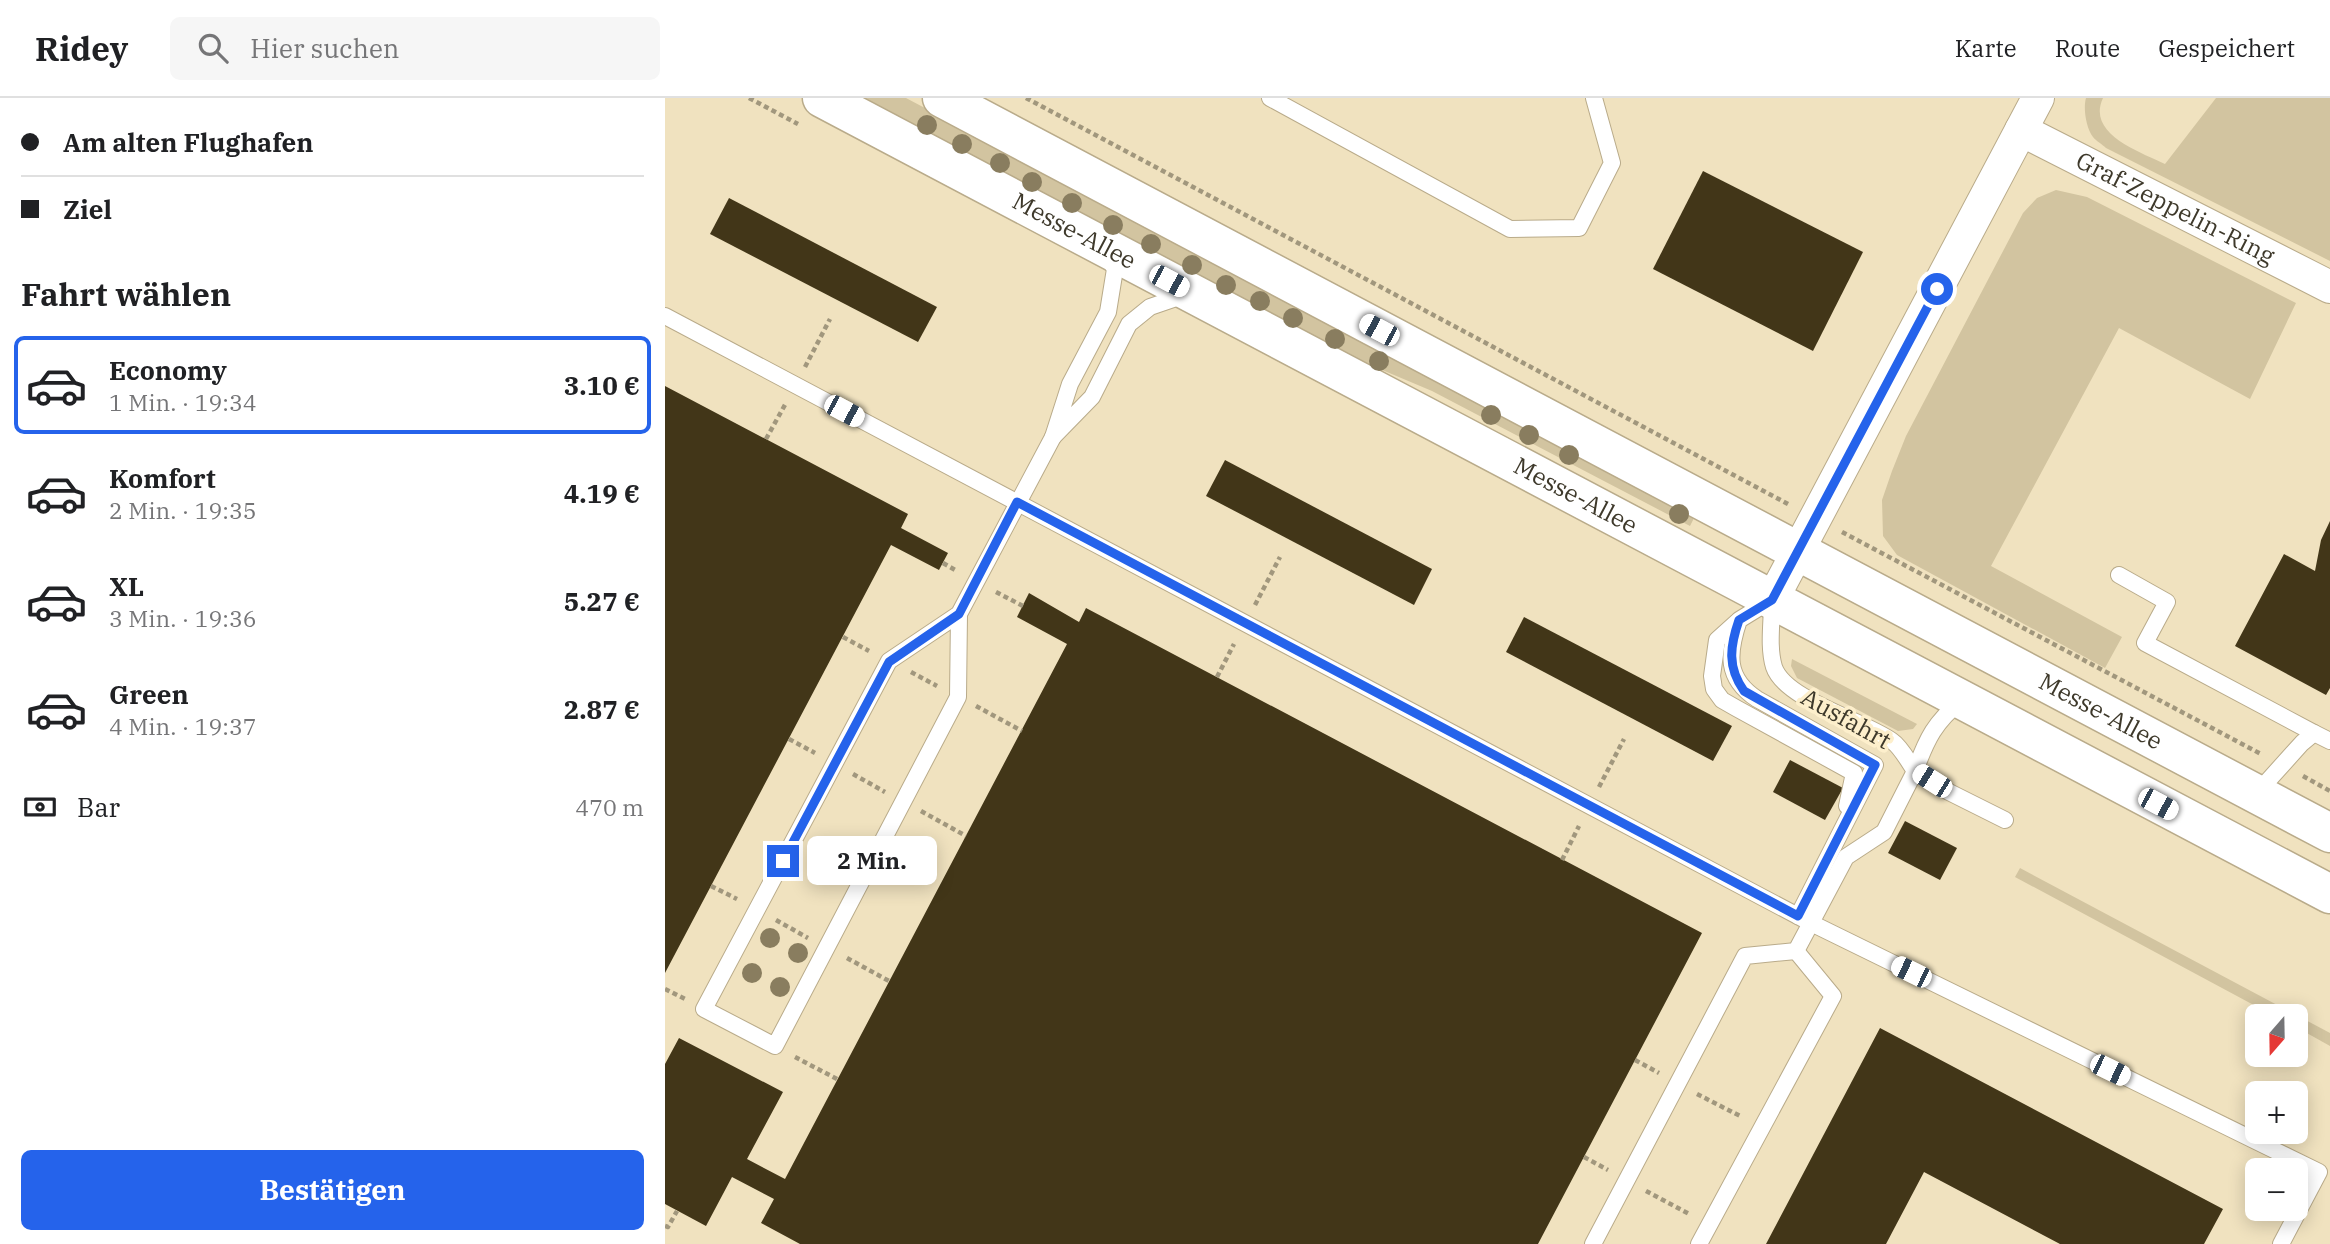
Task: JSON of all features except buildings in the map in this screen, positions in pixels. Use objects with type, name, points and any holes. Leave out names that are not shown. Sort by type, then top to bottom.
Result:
[{"type":"main road","name":"Messe-Allee","points":[[823,98],[2330,894]]},
{"type":"main road","name":"Messe-Allee","points":[[943,98],[2330,833]]},
{"type":"street","points":[[1772,600],[2038,98]]},
{"type":"street","name":"Graf-Zeppelin-Ring","points":[[2021,130],[2330,287]]},
{"type":"lane","points":[[1270,98],[1510,229],[1579,228],[1612,163],[1594,98]]},
{"type":"lane","points":[[959,614],[889,662],[704,1009],[775,1046],[958,697],[959,614],[1053,437],[1070,384],[1108,313],[1115,269],[1100,245]]},
{"type":"lane","points":[[1053,437],[1092,397],[1129,324],[1150,307],[1192,293]]},
{"type":"lane","points":[[665,316],[1805,920],[2319,1172],[2281,1244]]},
{"type":"lane","points":[[2119,575],[2167,602],[2145,643],[2330,741]]},
{"type":"lane","points":[[1772,600],[1739,620],[1717,640],[1712,676],[1714,689],[1723,700],[1735,708],[1854,773],[1841,829]]},
{"type":"lane","name":"Ausfahrt","points":[[1772,600],[1771,653],[1775,671],[1791,688],[1809,700],[1893,741],[1915,771],[1884,832],[1846,857],[1805,920]]},
{"type":"lane","points":[[1739,620],[1731,644],[1731,662],[1736,679],[1744,691],[1875,765],[1841,829],[1805,920],[1796,951]]},
{"type":"lane","points":[[1962,700],[1936,723],[1915,771],[1949,792],[2005,820]]},
{"type":"lane","points":[[2256,794],[2314,733]]},
{"type":"lane","points":[[1593,1244],[1745,956],[1796,951]]},
{"type":"lane","points":[[1699,1244],[1833,996],[1796,951]]},
{"type":"path","points":[[1026,98],[2330,791]]},
{"type":"path","points":[[843,638],[1021,731]]},
{"type":"path","points":[[789,739],[966,835]]},
{"type":"path","points":[[711,886],[889,981]]},
{"type":"path","points":[[775,1046],[837,1079]]},
{"type":"path","points":[[665,1226],[669,1227],[677,1211]]},
{"type":"shaded area","points":[[852,98],[906,98],[1695,516],[1690,526],[1432,391],[1311,340]]},
{"type":"shaded area","points":[[2086,98],[2103,98],[2100,111],[2102,122],[2118,140],[2165,164],[2216,98],[2330,98],[2330,261],[2106,148],[2094,138],[2089,129],[2085,112]]},
{"type":"shaded area","points":[[2056,190],[2087,197],[2296,303],[2250,399],[2119,328],[1991,566],[2122,637],[2105,668],[1897,555],[1883,536],[1882,500],[1906,436],[2023,213],[2037,198]]},
{"type":"shaded area","points":[[1792,659],[1917,724],[1913,729],[1898,731],[1797,678],[1791,666]]},
{"type":"shaded area","points":[[2020,868],[2276,1004],[2252,1004],[2015,877]]},
{"type":"shaded area","points":[[2308,1021],[2330,1033],[2330,1046],[2308,1034]]},
{"type":"route","points":[[783,861],[889,662],[959,614],[1017,502],[1798,916],[1875,765],[1744,691],[1736,679],[1731,662],[1731,644],[1739,620],[1772,600],[1937,289]]}]
